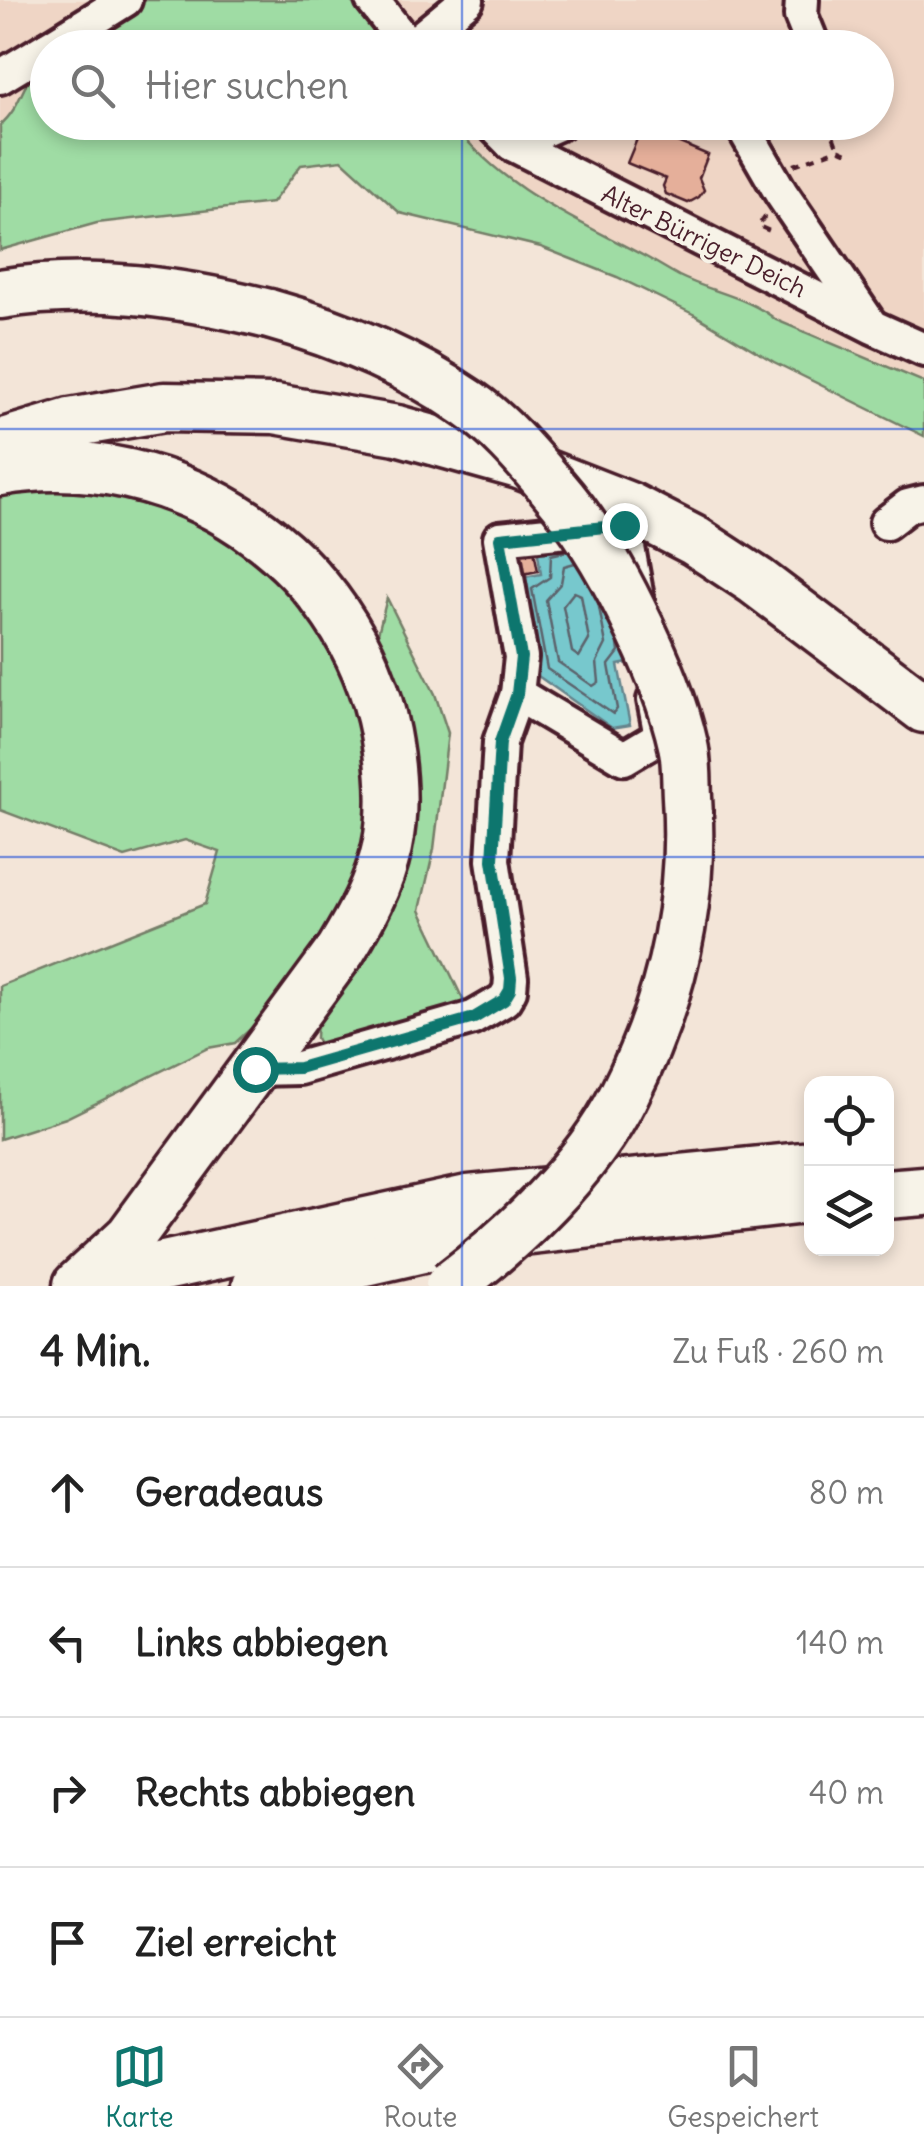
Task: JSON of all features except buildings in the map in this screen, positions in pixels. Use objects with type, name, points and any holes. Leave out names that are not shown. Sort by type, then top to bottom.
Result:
[{"type":"highway","points":[[0,294],[33,289],[161,290],[270,314],[360,343],[409,367],[472,405],[576,514],[608,564],[662,679],[684,746],[689,881],[669,986],[623,1098],[592,1146],[492,1254],[450,1286]]},
{"type":"highway","points":[[0,444],[70,422],[164,407],[275,409],[397,430],[519,464],[629,507],[678,533],[756,581],[924,708]]},
{"type":"highway","points":[[0,471],[54,467],[120,472],[181,488],[249,524],[313,582],[342,623],[367,670],[380,709],[389,758],[392,801],[382,869],[368,906],[342,950],[130,1237],[78,1285]]},
{"type":"highway","points":[[894,1161],[924,1159]]},
{"type":"highway","points":[[71,1286],[468,1200],[804,1167]]},
{"type":"highway","points":[[894,1193],[924,1191]]},
{"type":"highway","points":[[257,1286],[470,1237],[804,1200]]},
{"type":"lane","points":[[372,0],[396,30]]},
{"type":"lane","points":[[431,30],[467,0]]},
{"type":"lane","points":[[802,0],[801,16],[807,30]]},
{"type":"lane","points":[[76,30],[122,1]]},
{"type":"lane","points":[[0,77],[30,59]]},
{"type":"lane","name":"Alter Bürriger Deich","points":[[514,140],[873,327],[922,344]]},
{"type":"lane","points":[[750,140],[781,194],[873,327]]},
{"type":"lane","points":[[886,523],[908,506],[924,502]]},
{"type":"lane","points":[[255,1069],[299,1068],[474,1018],[504,1000],[511,978],[493,860],[500,742],[517,694],[521,657],[500,538],[624,525],[661,736],[624,758],[517,694]]},
{"type":"path","points":[[835,140],[838,149]]},
{"type":"shaded area","points":[[0,0],[139,0],[92,30],[30,30],[30,76],[11,116],[0,125]]},
{"type":"shaded area","points":[[356,0],[924,0],[924,382],[776,320],[761,307],[678,276],[535,198],[475,153],[465,140],[894,140],[894,30],[380,30]]},
{"type":"green space","points":[[139,0],[356,0],[379,30],[92,30]]},
{"type":"green space","points":[[30,79],[30,140],[467,140],[517,185],[679,276],[924,382],[924,436],[774,362],[695,315],[617,277],[541,247],[400,213],[342,160],[301,165],[272,203],[97,223],[0,250],[0,125],[14,109]]},
{"type":"green space","points":[[70,484],[171,502],[258,555],[341,656],[366,736],[370,798],[361,865],[307,977],[235,1043],[208,1048],[66,1118],[0,1139],[0,986],[205,904],[220,852],[185,840],[125,857],[0,810],[0,485]]},
{"type":"green space","points":[[387,598],[435,694],[448,733],[434,849],[420,910],[467,1008],[322,1049],[316,1038],[317,1019],[379,911],[374,649]]},
{"type":"water","points":[[607,534],[632,662],[618,665],[630,725],[612,728],[538,676],[519,578],[541,574],[537,547]]},
{"type":"route","points":[[255,1069],[299,1068],[474,1018],[504,1000],[511,978],[493,860],[500,742],[517,694],[521,657],[500,538],[624,525]]}]
